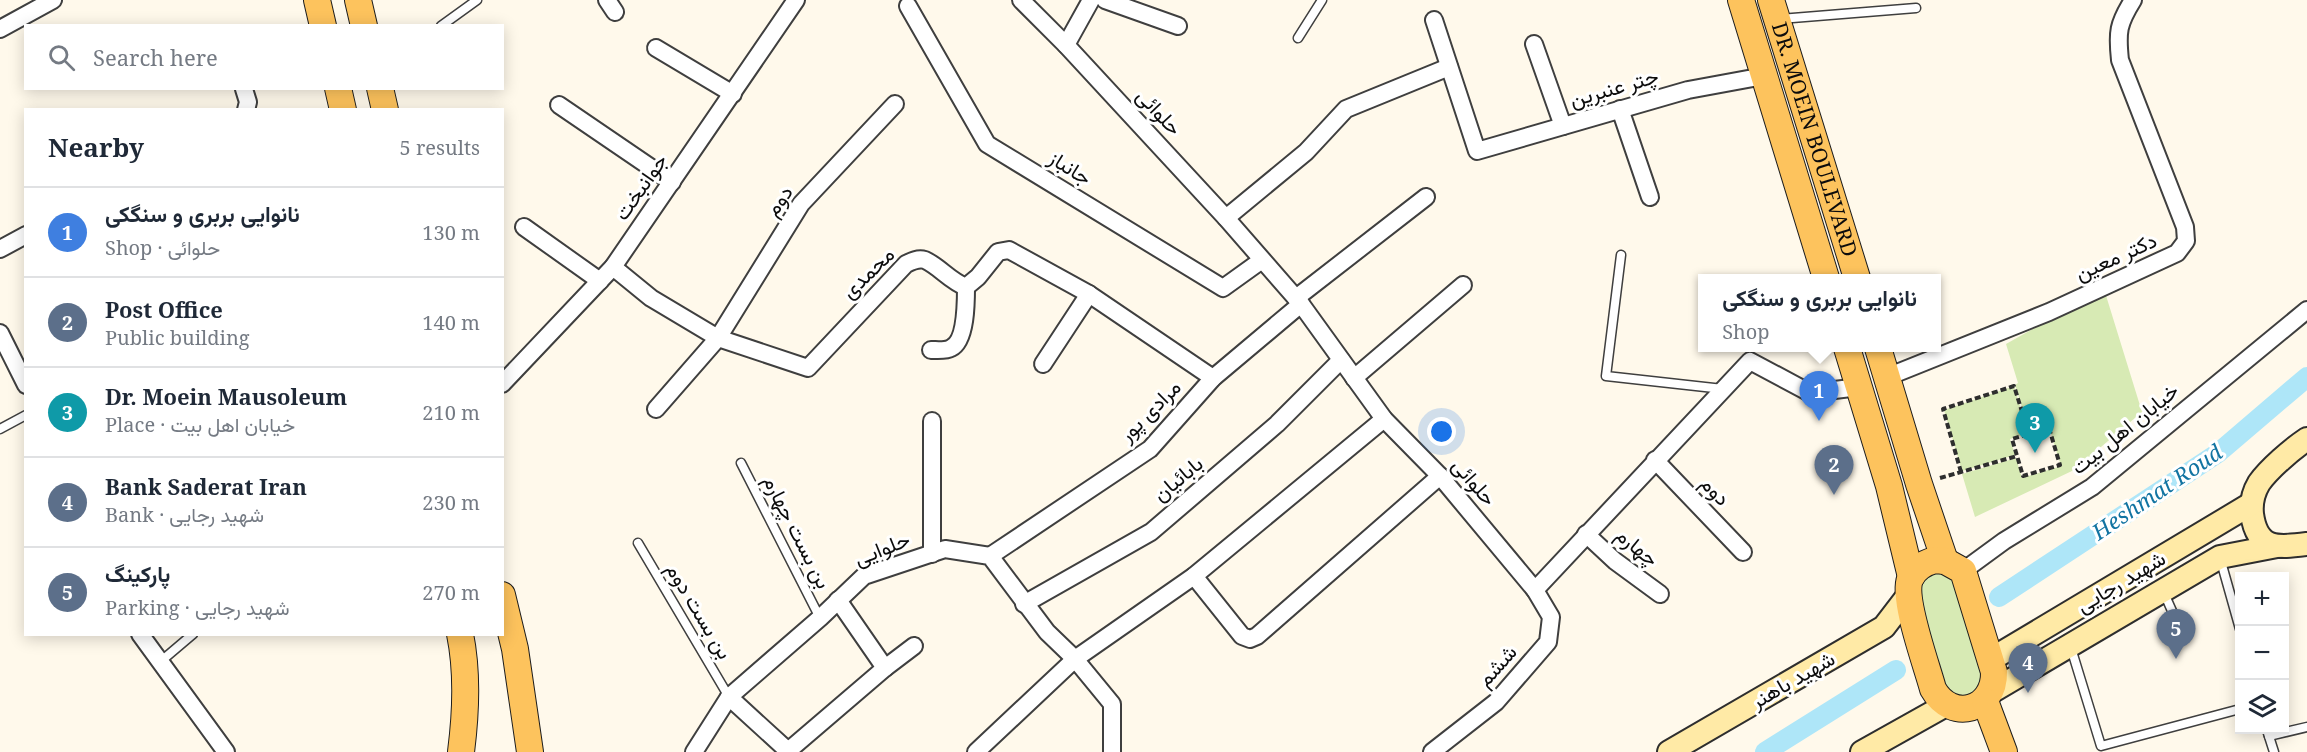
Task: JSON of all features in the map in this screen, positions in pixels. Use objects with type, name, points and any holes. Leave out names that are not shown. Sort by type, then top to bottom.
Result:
[{"type":"main road","points":[[317,0],[323,24]]},
{"type":"main road","points":[[358,0],[364,24]]},
{"type":"main road","name":"DR. MOEIN BOULEVARD","points":[[1741,0],[1824,274]]},
{"type":"main road","name":"DR. MOEIN BOULEVARD","points":[[1774,9],[1855,274]]},
{"type":"main road","points":[[338,90],[343,108]]},
{"type":"main road","points":[[380,90],[385,108]]},
{"type":"main road","points":[[1848,352],[1889,486],[1909,587],[1934,689],[1938,698],[1973,701],[1994,682],[1990,660],[1919,484],[1879,352]]},
{"type":"main road","points":[[2277,546],[2262,540],[2255,531],[2251,504],[2259,483],[2307,439]]},
{"type":"main road","name":"شهید رجایی","points":[[1990,660],[2251,504]]},
{"type":"main road","name":"شهید رجایی","points":[[1862,752],[1973,701],[2220,557],[2277,546],[2307,544]]},
{"type":"main road","points":[[1909,587],[1917,569],[1925,563],[1954,566]]},
{"type":"main road","name":"شهید باهنر","points":[[1669,752],[1884,627],[1909,587]]},
{"type":"main road","points":[[504,603],[515,649],[530,752]]},
{"type":"main road","points":[[460,636],[464,655],[466,714],[461,752]]},
{"type":"main road","points":[[1973,701],[1985,752]]},
{"type":"main road","points":[[1973,701],[2004,752]]},
{"type":"street","points":[[0,29],[53,0]]},
{"type":"street","name":"جوانبخت","points":[[504,382],[613,267],[796,0]]},
{"type":"street","name":"حلوائی","points":[[1021,0],[1066,45],[1226,218],[1298,301],[1384,419],[1440,476],[1535,590]]},
{"type":"street","points":[[1066,45],[1091,0]]},
{"type":"street","points":[[1105,0],[1178,27]]},
{"type":"street","name":"دکتر معین","points":[[1887,377],[2049,312],[2177,254],[2186,241],[2185,226],[2120,60],[2117,35],[2123,15],[2133,0]]},
{"type":"street","name":"جانباز","points":[[908,6],[987,144],[1223,288],[1262,260]]},
{"type":"street","points":[[1226,218],[1306,152],[1346,109],[1449,67],[1434,20]]},
{"type":"street","points":[[1534,44],[1563,126]]},
{"type":"street","points":[[656,48],[733,94]]},
{"type":"street","name":"چتر عنبرین","points":[[1449,67],[1478,152],[1688,90],[1764,76]]},
{"type":"street","points":[[243,90],[248,102],[246,108]]},
{"type":"street","name":"دوم","points":[[656,409],[718,338],[801,204],[895,104]]},
{"type":"street","points":[[558,105],[672,182]]},
{"type":"street","points":[[1620,109],[1650,197]]},
{"type":"street","name":"مرادی پور","points":[[990,556],[1150,449],[1213,378],[1298,301],[1426,197]]},
{"type":"street","points":[[524,227],[600,281]]},
{"type":"street","points":[[0,249],[24,236]]},
{"type":"street","points":[[932,350],[946,350],[956,345],[963,329],[966,287],[978,277],[998,252],[1009,250],[1089,294],[1213,378]]},
{"type":"street","name":"محمدی","points":[[613,267],[651,298],[718,338],[808,368],[906,264],[915,260],[924,260],[954,282],[966,287]]},
{"type":"street","points":[[1354,378],[1464,285]]},
{"type":"street","points":[[1043,364],[1089,294]]},
{"type":"street","name":"خیابان اهل بیت","points":[[1954,566],[2004,541],[2092,487],[2307,310]]},
{"type":"street","points":[[0,333],[24,381]]},
{"type":"street","name":"بابائیان","points":[[1024,604],[1151,532],[1277,424],[1341,360]]},
{"type":"street","points":[[1535,590],[1750,361],[1810,393],[1859,387]]},
{"type":"street","points":[[1001,752],[982,746],[1075,659],[1194,576],[1384,419]]},
{"type":"street","points":[[932,421],[932,554]]},
{"type":"street","name":"دوم","points":[[1655,460],[1743,552]]},
{"type":"street","points":[[1194,576],[1242,636],[1250,639],[1440,476]]},
{"type":"street","name":"چهارم","points":[[1586,534],[1615,561],[1659,594]]},
{"type":"street","name":"حلوایی","points":[[694,752],[729,697],[820,618],[864,576],[945,549],[990,556]]},
{"type":"street","points":[[990,556],[1047,632],[1075,659],[1112,704],[1112,752]]},
{"type":"street","name":"ششم","points":[[1432,752],[1496,702],[1548,642],[1551,616],[1535,590]]},
{"type":"street","points":[[838,600],[885,668]]},
{"type":"street","points":[[141,636],[221,751]]},
{"type":"street","points":[[729,697],[788,751],[914,646]]},
{"type":"lane","points":[[444,24],[477,0]]},
{"type":"lane","points":[[1298,38],[1322,0]]},
{"type":"lane","points":[[1774,9],[1916,8]]},
{"type":"lane","points":[[1621,255],[1606,376],[1723,389]]},
{"type":"lane","points":[[0,429],[24,416]]},
{"type":"lane","name":"بن بست چهارم","points":[[741,463],[820,618]]},
{"type":"lane","name":"بن بست دوم","points":[[638,543],[729,697]]},
{"type":"lane","points":[[2220,557],[2239,626]]},
{"type":"lane","points":[[2163,589],[2176,620]]},
{"type":"lane","points":[[160,662],[191,636]]},
{"type":"lane","points":[[2070,644],[2101,746],[2235,710]]},
{"type":"lane","points":[[2289,730],[2307,727]]},
{"type":"lane","points":[[2268,734],[2274,752]]},
{"type":"path","points":[[1962,472],[1943,409],[2014,386],[2029,434]]},
{"type":"path","points":[[2049,428],[2060,465],[2023,476],[2017,456],[2012,440],[2049,428]]},
{"type":"path","points":[[1919,484],[2017,456]]},
{"type":"green space","points":[[2104,289],[2142,412],[2074,470],[1975,517],[1962,474],[2016,458],[2022,478],[2061,466],[2049,427],[2030,433],[2015,385],[2018,383],[2006,344]]},
{"type":"green space","points":[[2014,386],[2028,433],[2010,439],[2015,455],[1962,471],[1944,410]]},
{"type":"green space","points":[[1933,572],[1953,574],[1986,677],[1979,692],[1963,699],[1943,689],[1917,597],[1920,580]]},
{"type":"waterway","name":"Heshmat Roud","points":[[1999,597],[2218,453],[2307,377]]},
{"type":"waterway","name":"Heshmat Roud","points":[[1765,752],[1896,670]]},
{"type":"place","name":"نانوایی بربری و سنگکی","points":[[1819,421]]},
{"type":"place","name":"Dr. Moein Mausoleum","points":[[2035,453]]},
{"type":"place","name":"Post Office","points":[[1834,495]]},
{"type":"place","name":"پارکینگ","points":[[2176,659]]},
{"type":"place","name":"Bank Saderat Iran","points":[[2028,693]]}]
